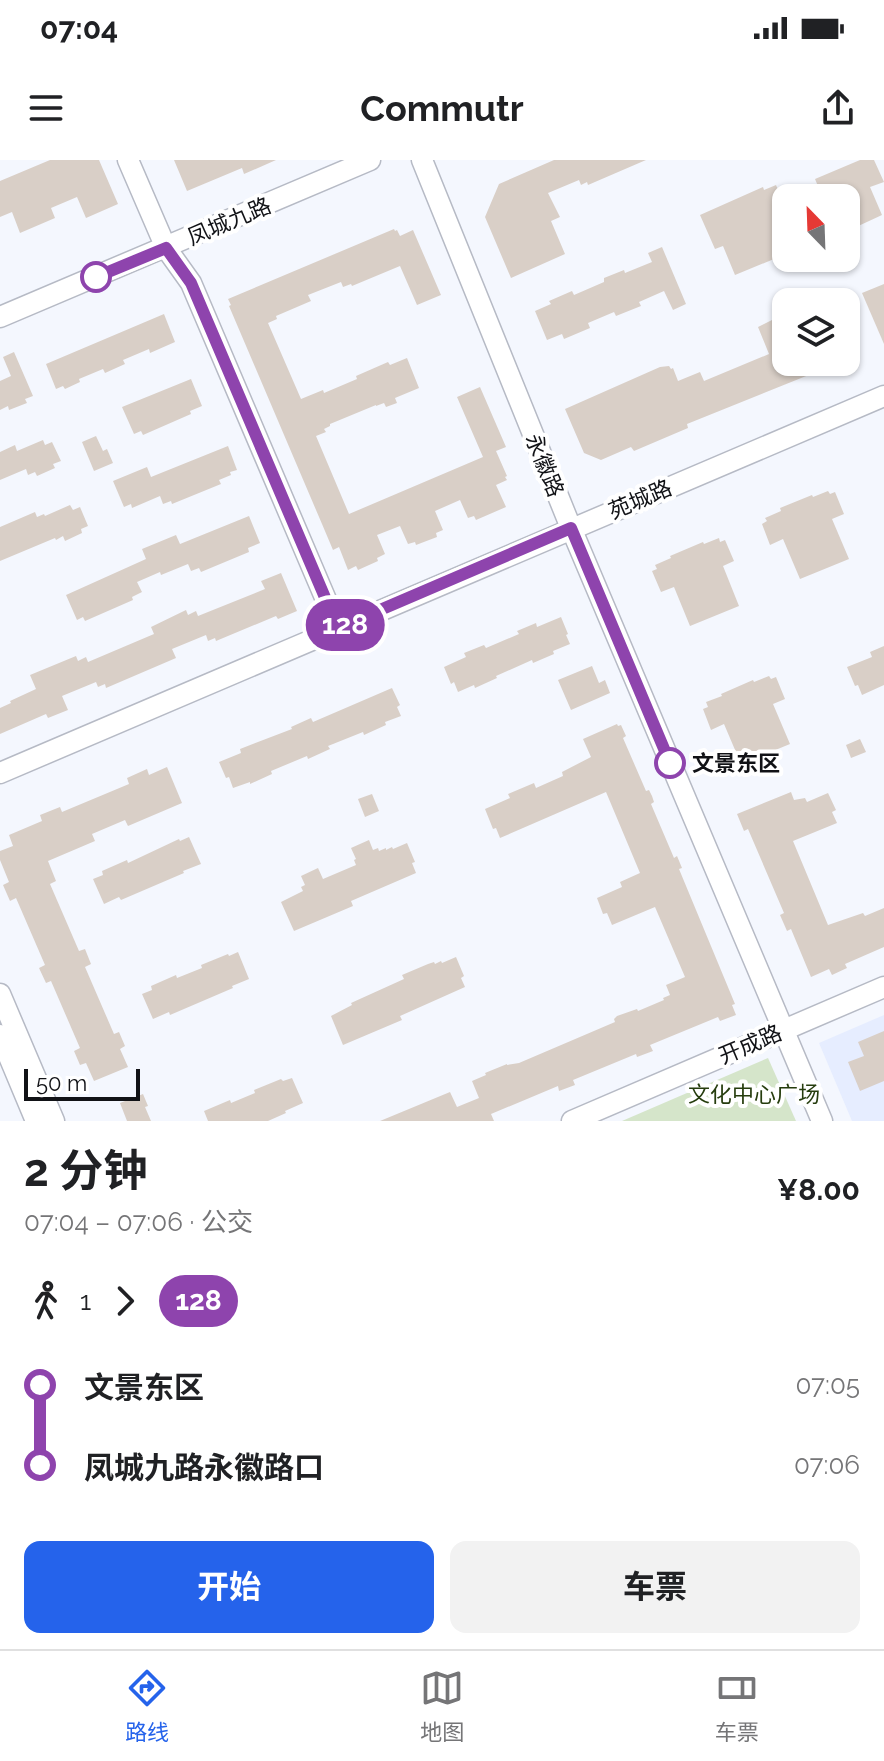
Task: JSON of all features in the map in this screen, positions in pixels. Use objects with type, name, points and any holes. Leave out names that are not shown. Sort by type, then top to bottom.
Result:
[{"type":"street","points":[[128,160],[166,248],[191,283],[338,628]]},
{"type":"street","name":"凤城九路","points":[[0,317],[370,160]]},
{"type":"street","name":"永徽路","points":[[422,160],[571,528],[822,1121]]},
{"type":"street","name":"苑城路","points":[[0,773],[884,396]]},
{"type":"street","name":"开成路","points":[[572,1121],[884,987]]},
{"type":"street","points":[[0,994],[54,1121]]},
{"type":"street","points":[[0,1035],[36,1121]]},
{"type":"shaded area","points":[[884,1015],[884,1121],[852,1121],[819,1043]]},
{"type":"green space","name":"文化中心广场","points":[[768,1058],[796,1121],[622,1121]]},
{"type":"building","points":[[50,160],[99,160],[118,204],[86,218],[77,197],[51,208],[55,218],[20,233],[12,212],[0,217],[0,181]]},
{"type":"building","points":[[174,160],[276,160],[244,174],[242,168],[187,191]]},
{"type":"building","points":[[554,160],[646,160],[588,185],[587,182],[581,185],[579,180],[548,193],[560,217],[551,221],[565,254],[511,278],[485,217],[499,184]]},
{"type":"building","points":[[860,160],[874,160],[884,182],[870,187],[882,215],[860,225],[860,184],[817,184],[815,179]]},
{"type":"building","points":[[763,187],[764,190],[772,187],[772,260],[735,275],[723,246],[715,249],[700,215]]},
{"type":"building","points":[[394,229],[400,236],[413,230],[441,295],[417,305],[400,266],[352,286],[343,287],[341,282],[308,295],[311,301],[276,316],[277,319],[268,323],[301,399],[357,379],[356,376],[388,362],[390,365],[407,358],[419,388],[395,398],[397,403],[386,407],[384,403],[376,405],[330,424],[324,429],[326,432],[316,436],[349,514],[483,457],[457,397],[480,387],[506,447],[496,451],[507,480],[496,485],[506,507],[476,520],[474,516],[468,518],[460,500],[435,511],[443,530],[436,533],[437,537],[416,545],[415,542],[408,544],[400,526],[377,535],[385,554],[377,558],[378,561],[358,570],[356,566],[348,570],[339,547],[333,550],[228,299]]},
{"type":"building","points":[[662,247],[686,304],[673,310],[664,291],[639,302],[641,306],[616,316],[614,312],[588,323],[590,328],[564,339],[562,334],[547,340],[535,311],[572,291],[574,295],[604,282],[604,278],[652,262],[648,253]]},
{"type":"building","points":[[884,284],[884,344],[862,293]]},
{"type":"building","points":[[164,314],[175,342],[123,360],[125,364],[79,379],[80,382],[65,389],[63,386],[56,389],[46,364]]},
{"type":"building","points":[[772,320],[772,376],[806,376],[687,424],[688,428],[634,451],[631,447],[601,460],[584,453],[565,409],[660,367],[673,368],[678,381],[700,372],[704,381],[769,354],[758,327]]},
{"type":"building","points":[[14,352],[33,396],[25,399],[27,403],[0,410],[0,381],[11,376],[3,357]]},
{"type":"building","points":[[191,379],[202,406],[143,435],[141,431],[134,434],[122,407]]},
{"type":"building","points":[[96,436],[113,463],[94,471],[82,442]]},
{"type":"building","points":[[43,440],[45,445],[52,442],[61,461],[53,464],[55,468],[37,476],[35,472],[28,475],[26,469],[0,480],[0,452],[15,445],[17,451]]},
{"type":"building","points":[[228,446],[237,470],[219,480],[221,484],[172,504],[171,501],[163,504],[160,496],[132,508],[131,504],[124,507],[113,481],[147,467],[151,477]]},
{"type":"building","points":[[828,491],[830,494],[835,492],[844,514],[832,519],[849,559],[800,579],[783,539],[770,545],[762,524],[767,521],[765,518],[781,511],[780,508]]},
{"type":"building","points":[[70,505],[73,510],[80,507],[88,526],[81,529],[82,533],[65,541],[63,536],[55,538],[0,561],[0,527],[35,512],[37,517],[45,516]]},
{"type":"building","points":[[249,516],[260,543],[248,548],[249,552],[201,572],[199,568],[191,571],[188,564],[161,575],[160,572],[137,582],[142,592],[132,597],[133,600],[85,621],[83,617],[77,620],[66,595],[146,559],[142,549],[176,535],[180,544]]},
{"type":"building","points":[[719,538],[720,542],[725,540],[734,561],[723,566],[739,606],[690,626],[674,587],[661,592],[652,571],[657,569],[655,565],[670,556]]},
{"type":"building","points":[[281,573],[297,611],[278,619],[276,616],[216,641],[215,638],[208,641],[206,635],[172,649],[176,658],[106,688],[105,684],[98,687],[96,682],[62,696],[68,710],[48,718],[46,714],[0,734],[0,708],[36,689],[30,675],[76,656],[78,661],[86,657],[88,662],[154,634],[151,627],[186,610],[188,615],[196,611],[198,616],[265,589],[261,581]]},
{"type":"building","points":[[561,617],[570,644],[553,651],[554,654],[533,663],[532,660],[475,688],[474,685],[458,692],[454,682],[451,684],[444,667],[466,657],[464,653],[484,645],[486,648],[536,623],[537,627]]},
{"type":"building","points":[[884,646],[884,685],[862,695],[847,667],[872,657],[870,652]]},
{"type":"building","points":[[592,666],[599,683],[605,680],[610,693],[571,710],[558,680]]},
{"type":"building","points":[[769,676],[771,679],[776,677],[785,699],[773,704],[790,744],[741,764],[724,724],[711,730],[703,709],[708,707],[706,702],[721,694]]},
{"type":"building","points":[[392,688],[400,705],[397,707],[401,716],[385,722],[386,725],[328,746],[330,749],[271,771],[272,774],[250,784],[233,788],[229,777],[226,778],[219,762],[241,753],[240,749]]},
{"type":"building","points":[[621,725],[626,736],[623,738],[646,791],[649,790],[652,796],[654,802],[651,804],[674,858],[677,856],[682,868],[679,869],[735,1004],[732,1005],[736,1015],[720,1021],[718,1017],[650,1045],[653,1051],[637,1057],[636,1054],[573,1080],[575,1085],[559,1091],[558,1086],[491,1114],[494,1121],[380,1121],[450,1092],[457,1107],[479,1098],[472,1081],[485,1073],[507,1064],[519,1063],[615,1022],[617,1016],[664,1000],[670,995],[666,985],[685,977],[655,907],[612,925],[607,913],[603,914],[597,898],[622,887],[620,882],[640,873],[606,792],[500,838],[485,809],[510,798],[508,794],[534,783],[536,788],[563,776],[562,772],[591,757],[583,739]]},
{"type":"building","points":[[860,739],[866,752],[851,758],[846,745]]},
{"type":"building","points":[[167,767],[182,803],[128,826],[125,820],[92,834],[95,841],[48,861],[56,881],[50,884],[79,951],[85,949],[91,964],[85,967],[114,1034],[119,1032],[125,1046],[120,1049],[128,1067],[94,1081],[86,1063],[80,1065],[74,1051],[80,1048],[51,981],[46,983],[39,968],[45,965],[16,898],[10,901],[3,885],[9,882],[0,860],[0,851],[13,846],[9,835],[42,821],[40,815],[60,807],[62,812],[129,784],[127,778],[147,769],[149,775]]},
{"type":"building","points":[[791,792],[794,800],[805,798],[807,802],[828,793],[836,810],[832,812],[837,823],[793,841],[828,925],[884,908],[884,947],[845,964],[847,968],[832,975],[829,969],[811,977],[791,929],[787,931],[780,915],[784,913],[748,829],[744,831],[737,814]]},
{"type":"building","points":[[372,794],[379,811],[365,817],[358,799]]},
{"type":"building","points":[[189,837],[201,864],[121,900],[119,897],[104,904],[93,879],[103,875],[102,871]]},
{"type":"building","points":[[369,840],[373,850],[378,848],[379,851],[407,843],[416,873],[351,901],[353,906],[294,931],[281,902],[303,891],[301,887],[305,885],[301,876],[318,868],[323,879],[356,865],[351,848]]},
{"type":"building","points":[[238,952],[249,979],[170,1015],[169,1012],[153,1019],[142,994],[152,990],[151,986]]},
{"type":"building","points":[[456,957],[465,987],[400,1016],[402,1020],[343,1045],[331,1016],[351,1003],[404,979],[402,975]]},
{"type":"building","points":[[884,1031],[884,1081],[860,1091],[848,1062],[864,1056],[858,1042]]},
{"type":"building","points":[[292,1078],[303,1103],[286,1113],[268,1121],[208,1121],[204,1111],[230,1100],[231,1103],[281,1079]]},
{"type":"building","points":[[143,1094],[151,1121],[127,1121],[120,1103]]},
{"type":"bus line","name":"128","points":[[96,277],[166,248],[191,283],[338,628],[571,528],[670,763]]},
{"type":"place","name":"文景东区","points":[[670,763]]}]
